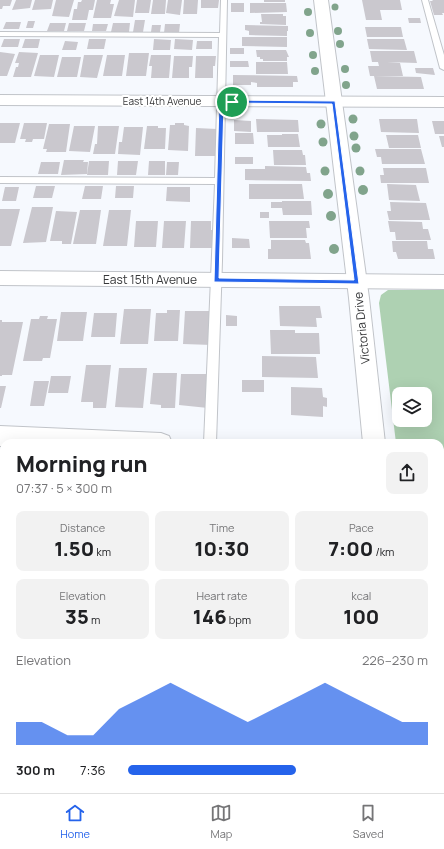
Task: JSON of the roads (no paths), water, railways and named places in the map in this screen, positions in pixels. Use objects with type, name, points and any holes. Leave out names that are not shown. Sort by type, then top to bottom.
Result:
[{"type":"street","name":"Victoria Drive","points":[[321,0],[357,282],[374,439]]},
{"type":"street","name":"East 14th Avenue","points":[[0,100],[444,102]]},
{"type":"street","name":"East 15th Avenue","points":[[0,278],[444,282]]},
{"type":"street","points":[[0,436],[69,439]]},
{"type":"lane","points":[[210,439],[224,0]]},
{"type":"lane","points":[[425,0],[440,39],[444,68]]},
{"type":"lane","points":[[0,34],[223,35]]},
{"type":"lane","points":[[0,180],[219,181]]}]
